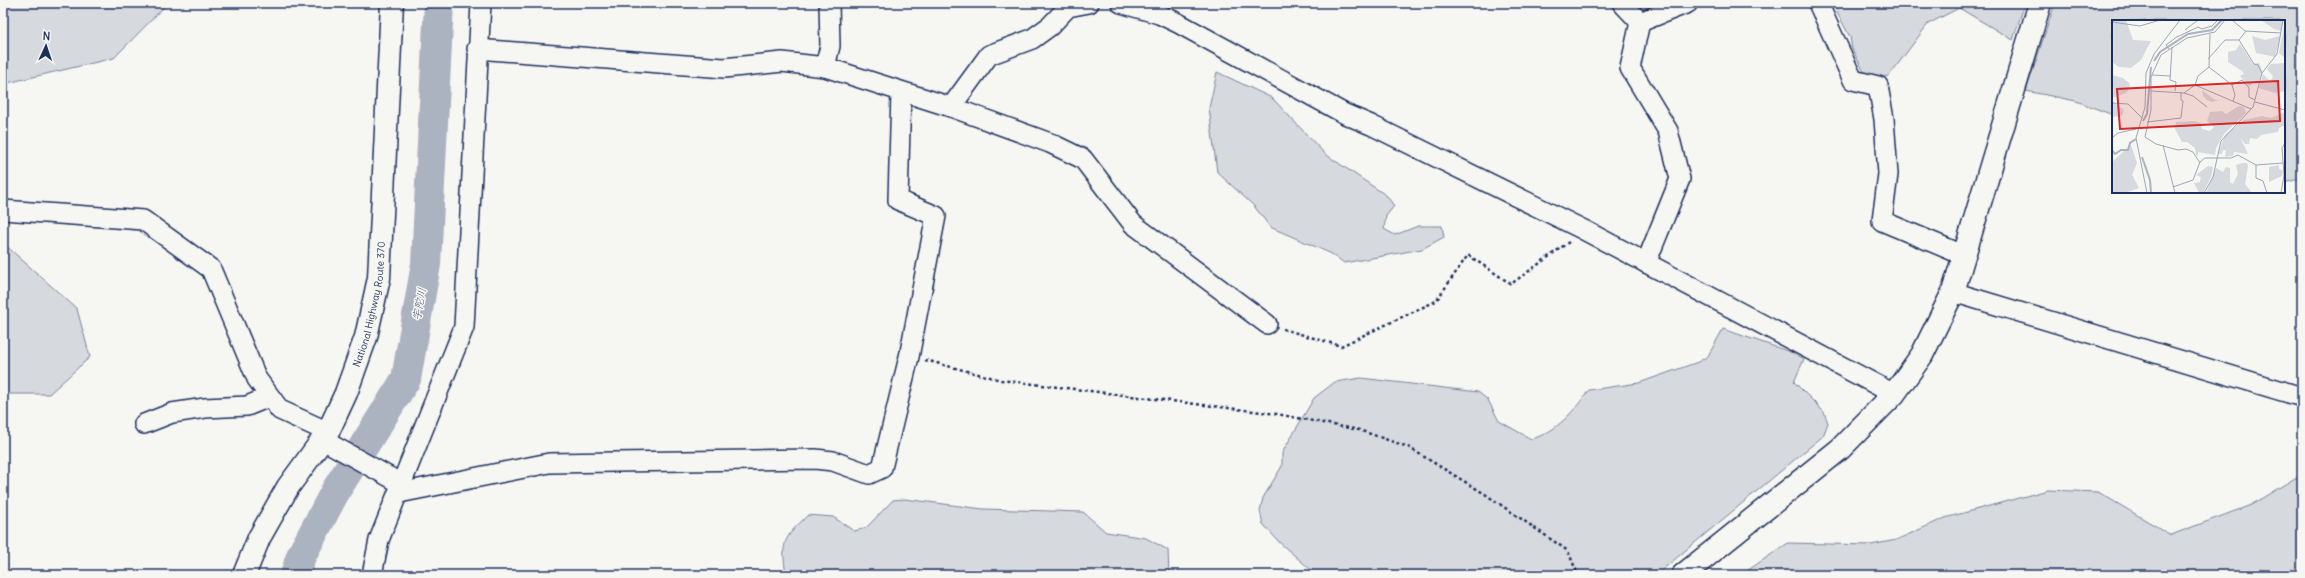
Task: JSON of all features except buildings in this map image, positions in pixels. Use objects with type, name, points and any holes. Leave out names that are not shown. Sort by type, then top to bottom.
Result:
[{"type":"main road","name":"National Highway Route 370","points":[[244,575],[259,538],[288,487],[328,439],[366,338],[379,278],[392,3]]},
{"type":"main road","points":[[1683,575],[1840,449],[1894,394],[1922,355],[1952,292],[2040,3]]},
{"type":"street","points":[[372,575],[379,540],[398,485],[464,327],[477,49],[481,3]]},
{"type":"street","points":[[825,67],[830,46],[829,3]]},
{"type":"street","points":[[951,107],[989,55],[1032,39],[1050,26],[1068,7],[1089,3]]},
{"type":"street","points":[[1121,3],[1159,14],[1178,23],[1345,114],[1584,230],[1894,394]]},
{"type":"street","points":[[1622,3],[1640,22]]},
{"type":"street","points":[[1640,22],[1688,3]]},
{"type":"street","points":[[1818,3],[1853,80],[1878,86],[1884,119],[1888,174],[1882,221],[1963,256]]},
{"type":"street","points":[[1640,22],[1630,68],[1668,131],[1680,179],[1646,263]]},
{"type":"street","points":[[477,49],[724,68],[782,62],[825,67],[951,107],[1050,143],[1083,159],[1133,224],[1267,324]]},
{"type":"street","points":[[3,210],[143,220],[212,269],[257,379],[280,410],[328,439],[398,485],[549,463],[815,459],[833,461],[869,474],[882,468],[909,357],[936,216],[898,200],[901,92]]},
{"type":"street","points":[[1952,292],[2302,397]]},
{"type":"street","points":[[144,424],[172,413],[205,408],[247,406],[269,397]]},
{"type":"path","points":[[1267,324],[1341,346],[1436,302],[1468,256],[1510,284],[1584,230]]},
{"type":"path","points":[[909,357],[1001,380],[1276,414],[1359,430],[1408,447],[1485,494],[1568,551],[1578,575]]},
{"type":"shaded area","points":[[3,3],[168,3],[114,58],[3,84]]},
{"type":"shaded area","points":[[1832,3],[2025,3],[2013,40],[1959,8],[1928,24],[1889,76],[1877,78],[1864,72],[1852,49],[1850,37]]},
{"type":"shaded area","points":[[2055,3],[2302,3],[2302,178],[2285,183],[2285,20],[2112,20],[2112,115],[2076,101],[2026,91]]},
{"type":"shaded area","points":[[1217,72],[1272,98],[1325,154],[1387,196],[1394,206],[1386,216],[1384,229],[1395,235],[1418,226],[1442,226],[1444,237],[1422,249],[1344,263],[1332,254],[1270,227],[1254,206],[1217,172],[1209,108]]},
{"type":"shaded area","points":[[3,243],[77,309],[90,357],[49,394],[3,394]]},
{"type":"shaded area","points":[[1723,329],[1805,357],[1794,382],[1824,412],[1828,423],[1823,436],[1656,575],[1317,575],[1280,543],[1263,524],[1260,511],[1263,498],[1282,466],[1282,453],[1314,398],[1335,382],[1361,378],[1478,392],[1488,400],[1499,421],[1531,439],[1549,432],[1557,426],[1571,413],[1589,390],[1639,383],[1698,362],[1708,356]]},
{"type":"shaded area","points":[[2302,477],[2302,575],[1741,575],[1788,543],[1871,545],[1896,540],[1945,518],[2048,490],[2098,492],[2171,535],[2251,505],[2295,478]]},
{"type":"shaded area","points":[[905,499],[983,509],[1083,512],[1106,532],[1146,538],[1168,550],[1169,575],[786,575],[784,547],[786,541],[793,530],[808,515],[833,517],[854,531],[866,528],[893,500]]},
{"type":"waterway","name":"宇陀川","points":[[295,575],[301,556],[336,490],[406,379],[426,264],[439,3]]}]
